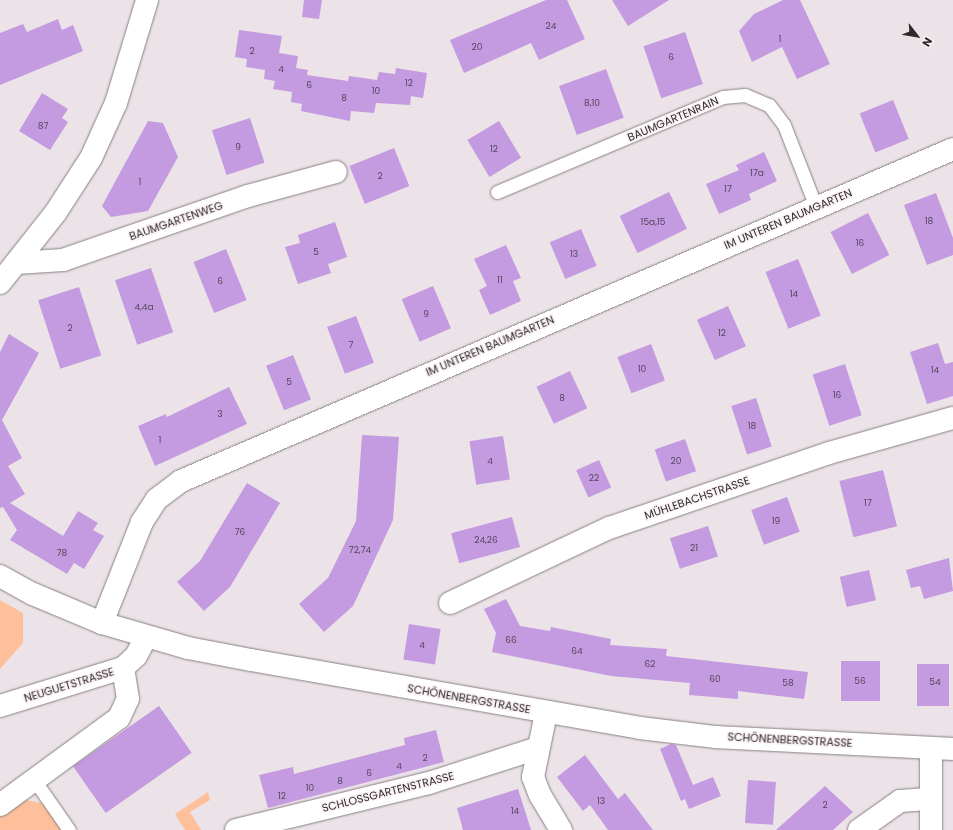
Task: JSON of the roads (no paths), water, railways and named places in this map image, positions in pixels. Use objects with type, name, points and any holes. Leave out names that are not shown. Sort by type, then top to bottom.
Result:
[{"type":"street","points":[[0,283],[56,212],[91,158],[116,103],[147,0]]},
{"type":"street","name":"IM UNTEREN BAUMGARTEN","points":[[102,622],[142,522],[157,499],[180,481],[953,149]]},
{"type":"street","name":"BAUMGARTENWEG","points":[[16,263],[63,260],[248,196],[336,172]]},
{"type":"street","name":"MÜHLEBACHSTRASSE","points":[[450,603],[609,528],[829,453],[953,418]]},
{"type":"street","name":"SCHÖNENBERGSTRASSE","points":[[0,576],[33,594],[102,622],[146,637],[252,660],[546,713],[716,737],[953,748]]},
{"type":"street","name":"NEUGUETSTRASSE","points":[[0,706],[123,668],[136,656],[146,637]]},
{"type":"street","points":[[0,805],[35,781],[119,718],[128,699],[123,668]]},
{"type":"street","points":[[546,713],[533,777],[561,830]]},
{"type":"street","name":"SCHLOSSGARTENSTRASSE","points":[[236,830],[429,783],[538,748]]},
{"type":"street","points":[[931,748],[931,830]]},
{"type":"street","points":[[859,830],[900,801],[931,799]]},
{"type":"lane","name":"BAUMGARTENRAIN","points":[[498,192],[723,98],[745,95],[769,105],[784,125],[816,207]]},
{"type":"lane","points":[[35,781],[69,830]]}]
